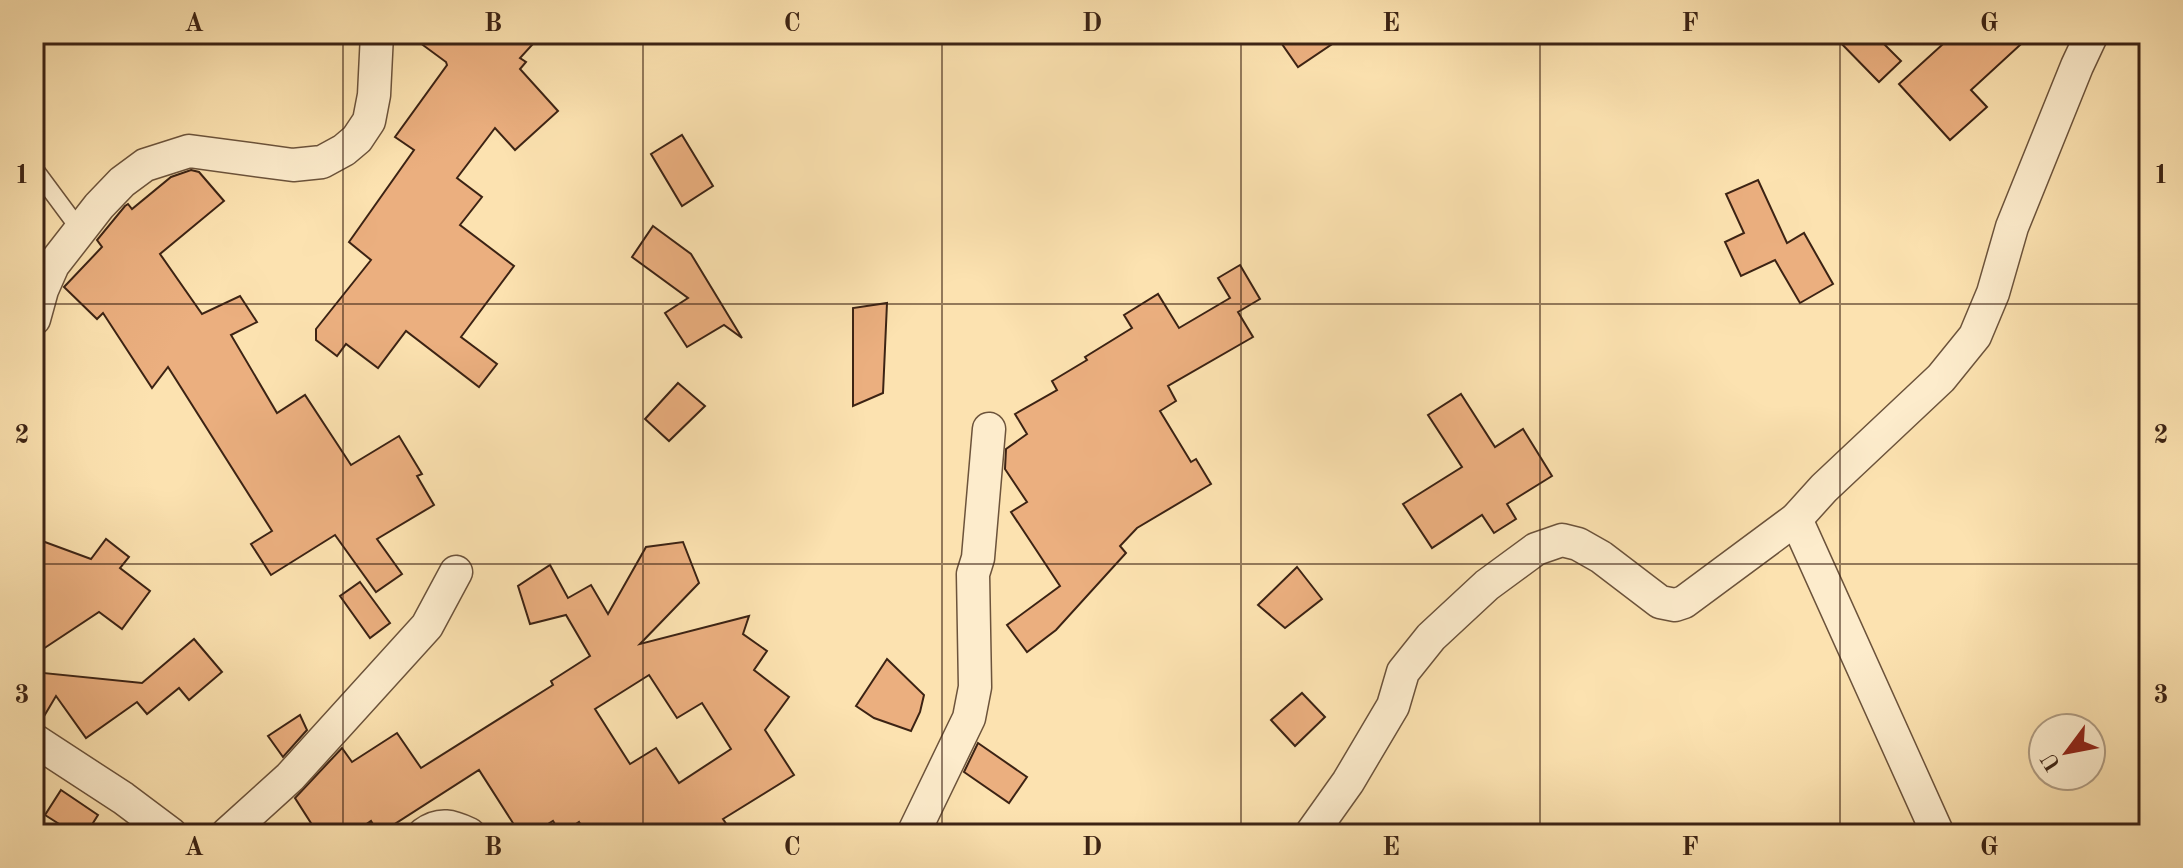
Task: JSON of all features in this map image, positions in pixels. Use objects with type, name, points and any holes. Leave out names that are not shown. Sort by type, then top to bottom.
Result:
[{"type":"street","points":[[34,319],[53,265],[122,182],[145,165],[189,151],[293,165],[322,162],[344,150],[357,139],[369,121],[374,95],[377,34]]},
{"type":"street","points":[[1311,834],[1341,792],[1393,706],[1403,672],[1431,637],[1515,563],[1550,542],[1562,540],[1578,544],[1601,557],[1660,602],[1675,605],[1684,602],[1796,519],[1824,488],[1941,378],[1975,336],[1986,316],[2012,227],[2092,34]]},
{"type":"street","points":[[913,834],[969,718],[973,703],[973,574],[978,558],[989,429]]},
{"type":"street","points":[[1796,519],[1938,834]]},
{"type":"street","points":[[227,834],[290,777],[427,626],[456,572]]},
{"type":"street","points":[[34,740],[123,798],[171,834]]},
{"type":"street","points":[[424,834],[445,825],[469,834]]},
{"type":"lane","points":[[34,168],[80,230]]},
{"type":"building","points":[[408,34],[542,34],[520,58],[526,62],[520,69],[558,111],[515,150],[495,128],[457,178],[482,197],[460,225],[514,266],[461,337],[497,364],[479,387],[406,331],[378,368],[346,344],[337,356],[316,340],[316,329],[371,260],[349,242],[414,150],[395,137],[447,65]]},
{"type":"building","points":[[1275,34],[1347,34],[1298,67]]},
{"type":"building","points":[[1832,34],[1874,34],[1901,61],[1879,82]]},
{"type":"building","points":[[1954,34],[2032,34],[1971,90],[1987,107],[1950,140],[1899,84]]},
{"type":"building","points":[[682,135],[713,186],[682,206],[651,154]]},
{"type":"building","points":[[191,170],[199,172],[224,201],[160,254],[202,314],[240,296],[257,322],[231,335],[277,413],[305,395],[351,465],[399,436],[422,474],[417,476],[434,505],[377,539],[402,574],[376,592],[335,535],[271,575],[251,544],[272,531],[168,367],[152,388],[103,313],[97,319],[64,287],[102,247],[97,240],[125,206],[128,204],[132,209],[171,177]]},
{"type":"building","points":[[1758,180],[1787,243],[1804,233],[1833,284],[1800,303],[1775,260],[1741,276],[1725,242],[1744,233],[1726,194]]},
{"type":"building","points":[[653,226],[691,254],[742,338],[724,325],[687,347],[665,313],[688,298],[632,257]]},
{"type":"building","points":[[1240,265],[1260,299],[1238,312],[1253,337],[1168,386],[1176,401],[1160,411],[1191,462],[1196,459],[1211,484],[1137,528],[1120,546],[1126,553],[1056,630],[1027,652],[1007,625],[1060,586],[1011,512],[1027,502],[1005,469],[1006,449],[1027,434],[1015,414],[1057,390],[1052,381],[1132,328],[1124,315],[1158,294],[1179,328],[1230,298],[1218,278]]},
{"type":"building","points":[[887,303],[883,393],[853,406],[853,308]]},
{"type":"building","points":[[678,383],[705,406],[669,441],[645,419]]},
{"type":"building","points":[[1461,394],[1495,447],[1523,429],[1552,476],[1507,504],[1516,519],[1494,533],[1482,515],[1432,548],[1403,504],[1462,467],[1428,415]]},
{"type":"building","points":[[34,538],[91,559],[106,539],[129,557],[120,568],[150,591],[122,629],[99,612],[34,655]]},
{"type":"building","points":[[683,542],[699,583],[640,644],[749,616],[743,634],[767,651],[754,670],[789,697],[765,730],[794,775],[723,819],[733,834],[586,834],[579,822],[561,834],[553,821],[532,834],[520,834],[479,770],[379,834],[371,821],[352,834],[318,834],[295,798],[342,748],[352,762],[397,733],[421,768],[553,685],[551,681],[590,656],[566,615],[530,624],[518,586],[550,565],[568,598],[591,585],[608,614],[646,547]],"holes":[[[649,675],[677,718],[702,703],[731,749],[679,783],[656,748],[630,764],[595,709]]]},
{"type":"building","points":[[1297,567],[1322,599],[1285,628],[1258,605]]},
{"type":"building","points":[[360,582],[390,623],[370,638],[340,596]]},
{"type":"building","points":[[194,639],[222,672],[189,700],[179,688],[147,714],[137,702],[86,738],[56,696],[40,723],[34,721],[34,672],[142,683]]},
{"type":"building","points":[[887,659],[924,695],[911,731],[874,718],[856,706]]},
{"type":"building","points":[[1302,693],[1325,717],[1295,746],[1271,720]]},
{"type":"building","points":[[300,715],[307,730],[283,757],[268,736]]},
{"type":"building","points":[[978,743],[1027,777],[1009,803],[964,772]]},
{"type":"building","points":[[61,790],[98,815],[86,834],[75,834],[45,815]]}]
